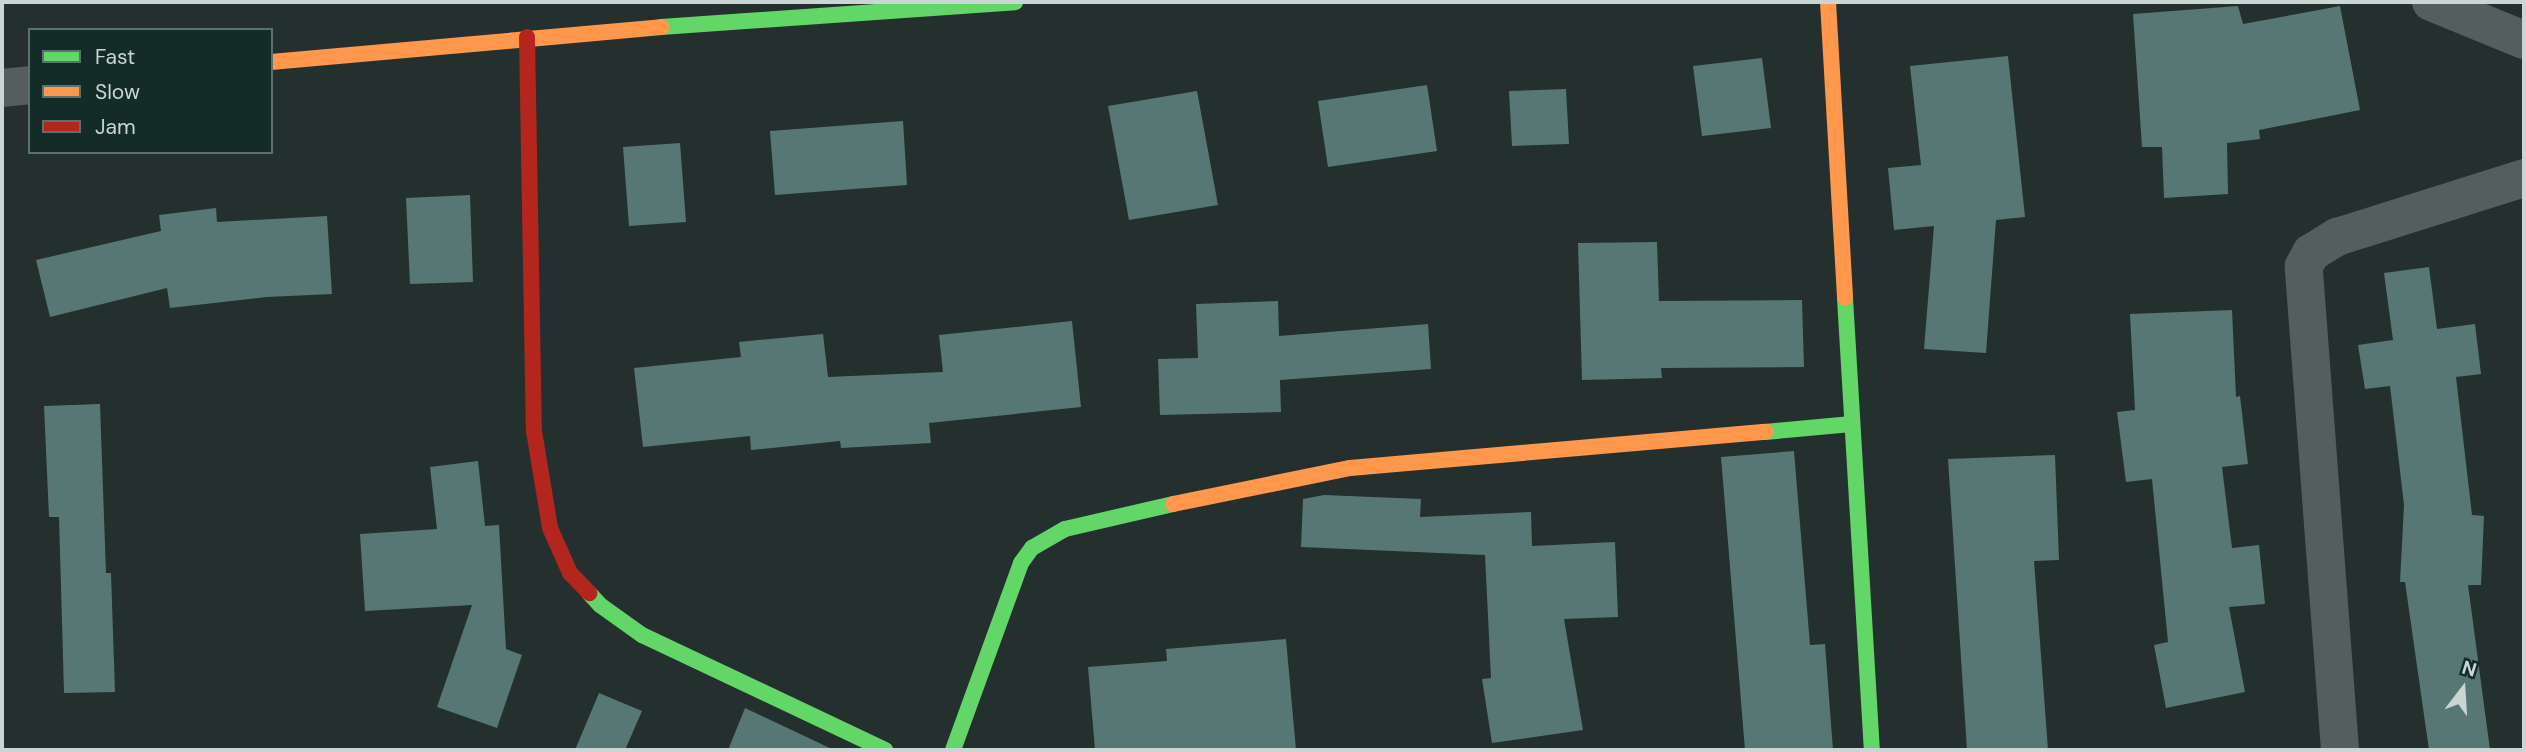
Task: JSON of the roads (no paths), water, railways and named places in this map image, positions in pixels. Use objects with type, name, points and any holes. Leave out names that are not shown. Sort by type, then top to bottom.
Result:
[{"type":"street","points":[[273,62],[527,37],[1015,2]]},
{"type":"street","points":[[1828,2],[1872,750]]},
{"type":"street","points":[[2431,2],[2524,40]]},
{"type":"street","points":[[527,37],[534,431],[550,528],[570,573],[600,605],[642,635],[885,750]]},
{"type":"street","points":[[2,88],[28,85]]},
{"type":"street","points":[[2340,750],[2304,266],[2311,253],[2337,237],[2524,178]]},
{"type":"street","points":[[953,750],[1021,563],[1032,548],[1065,529],[1254,486],[1350,468],[1853,424]]}]
